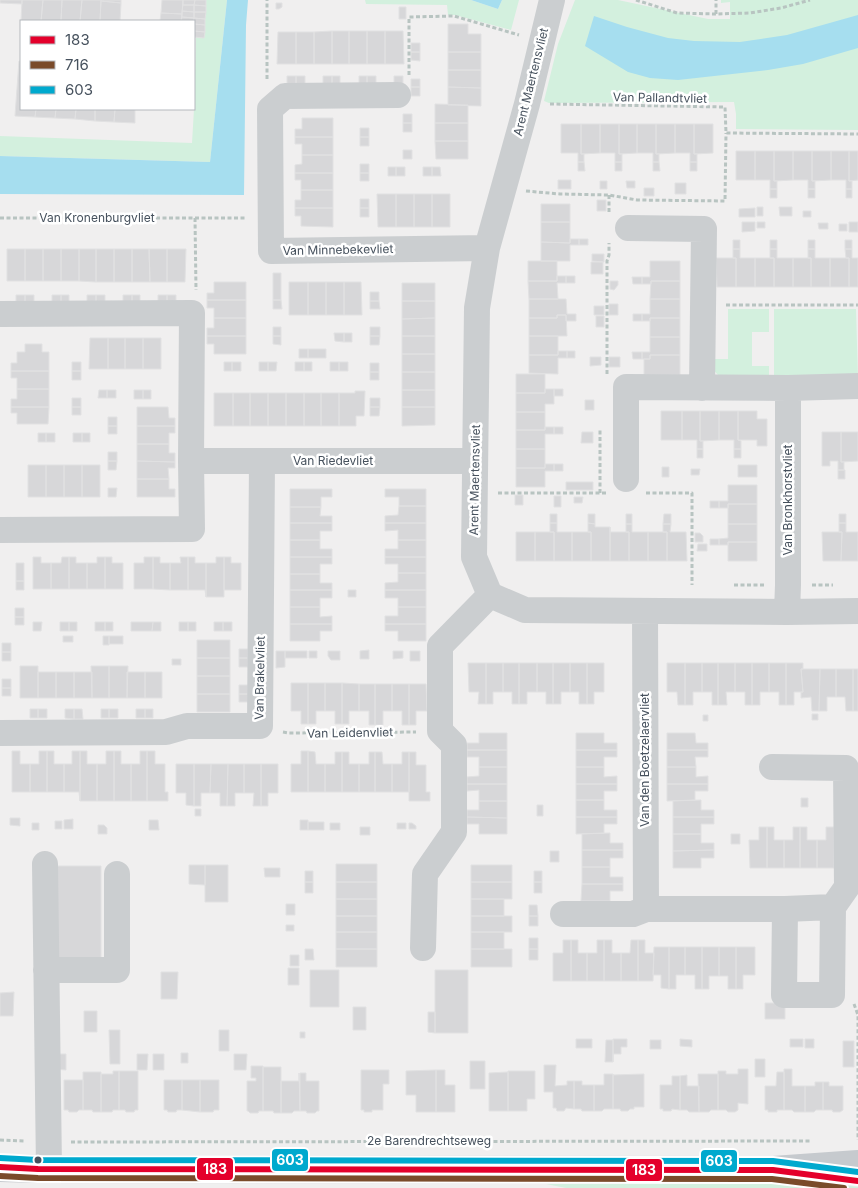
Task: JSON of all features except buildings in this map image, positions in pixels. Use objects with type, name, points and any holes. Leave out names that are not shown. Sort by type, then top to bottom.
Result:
[{"type":"main road","points":[[1,1168],[773,1170],[858,1164]]},
{"type":"main road","points":[[773,1170],[858,1181]]},
{"type":"street","name":"Arent Maertensvliet","points":[[490,595],[474,557],[476,308],[487,248],[527,104],[552,0]]},
{"type":"street","points":[[270,109],[285,96],[398,95]]},
{"type":"street","name":"Van Minnebekevliet","points":[[270,109],[271,251],[487,248]]},
{"type":"street","points":[[616,228],[704,229],[702,388]]},
{"type":"street","points":[[0,314],[192,313],[192,529],[0,530]]},
{"type":"street","points":[[627,488],[626,387],[788,388],[858,386]]},
{"type":"street","name":"Van Bronkhorstvliet","points":[[787,612],[788,388]]},
{"type":"street","name":"Van Riedevliet","points":[[191,461],[475,461]]},
{"type":"street","name":"Van Brakelvliet","points":[[0,733],[166,732],[187,726],[260,726],[262,461]]},
{"type":"street","points":[[423,948],[425,874],[454,832],[454,745],[440,732],[440,646],[490,595],[525,610],[858,611]]},
{"type":"street","name":"Van den Boetzelaervliet","points":[[645,611],[646,909]]},
{"type":"street","points":[[772,767],[846,768],[847,887],[833,907],[832,995],[784,995],[785,908]]},
{"type":"street","points":[[45,864],[49,1169]]},
{"type":"street","points":[[46,970],[117,970],[117,874]]},
{"type":"street","points":[[563,914],[633,914],[646,909],[833,907]]},
{"type":"path","points":[[268,0],[267,86],[270,109]]},
{"type":"path","points":[[636,0],[677,13],[716,14],[781,8],[810,0]]},
{"type":"path","points":[[716,0],[716,14]]},
{"type":"path","points":[[398,95],[409,95],[409,17],[454,16],[541,41]]},
{"type":"path","name":"Van Pallandtvliet","points":[[527,104],[725,107],[726,133]]},
{"type":"path","points":[[503,190],[609,195],[637,200],[725,201],[726,133],[858,134]]},
{"type":"path","points":[[607,379],[607,260],[616,228],[609,195]]},
{"type":"path","name":"Van Kronenburgvliet","points":[[0,218],[271,218]]},
{"type":"path","points":[[192,313],[196,307],[195,218]]},
{"type":"path","points":[[704,305],[858,305]]},
{"type":"path","points":[[600,425],[600,493]]},
{"type":"path","points":[[475,494],[600,493],[627,488],[692,493],[692,586]]},
{"type":"path","name":"Van Leidenvliet","points":[[260,726],[289,733],[440,732]]},
{"type":"path","points":[[832,995],[852,1001],[858,1015],[858,1140]]},
{"type":"path","name":"2e Barendrechtseweg","points":[[0,1140],[48,1142],[818,1140]]},
{"type":"green space","points":[[197,0],[227,0],[210,162],[0,156],[0,136],[192,143],[195,110]]},
{"type":"green space","points":[[365,0],[471,0],[498,9],[502,0],[519,0],[511,30],[455,15],[448,15],[447,5],[366,4]]},
{"type":"green space","points":[[575,0],[618,0],[708,19],[730,19],[730,2],[721,3],[721,0],[858,0],[858,130],[736,129],[734,102],[549,103],[544,101],[558,44]]},
{"type":"green space","points":[[728,309],[769,309],[769,332],[752,332],[752,366],[769,366],[769,378],[721,377],[715,371],[713,359],[728,359]]},
{"type":"green space","points":[[774,309],[856,309],[858,379],[774,379]]},
{"type":"green space","points":[[792,1179],[858,1188],[566,1188],[541,1183]]},
{"type":"water","points":[[227,0],[248,0],[244,195],[0,194],[0,156],[210,162]]},
{"type":"water","points":[[471,0],[502,0],[498,9]]},
{"type":"water","points":[[858,15],[858,48],[803,64],[768,70],[678,80],[650,78],[628,72],[585,46],[594,16],[668,38],[694,41],[740,42],[787,35]]},
{"type":"transit line","name":"603","points":[[0,1158],[38,1160],[773,1161],[858,1172]]},
{"type":"transit line","name":"183","points":[[0,1167],[38,1169],[773,1170],[858,1181]]},
{"type":"transit line","name":"716","points":[[0,1176],[38,1178],[772,1179],[844,1188]]}]
